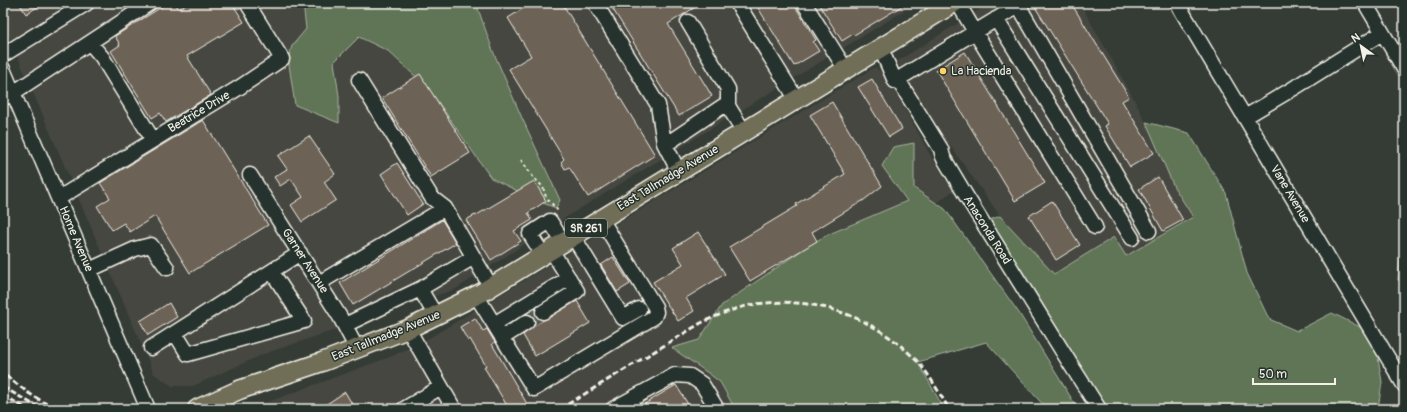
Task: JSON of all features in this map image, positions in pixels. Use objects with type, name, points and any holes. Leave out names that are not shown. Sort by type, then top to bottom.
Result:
[{"type":"main road","name":"East Tallmadge Avenue","points":[[197,409],[239,390],[357,349],[408,329],[484,291],[954,3]]},
{"type":"street","points":[[3,55],[87,3]]},
{"type":"street","points":[[8,95],[150,3]]},
{"type":"street","name":"Beatrice Drive","points":[[59,198],[282,60],[247,3]]},
{"type":"street","points":[[595,3],[658,105],[665,145],[679,172]]},
{"type":"street","points":[[737,3],[797,100]]},
{"type":"street","points":[[804,3],[846,70]]},
{"type":"street","points":[[958,3],[1095,227]]},
{"type":"street","name":"Vane Avenue","points":[[1177,3],[1404,385]]},
{"type":"street","points":[[1365,3],[1404,69]]},
{"type":"street","points":[[895,81],[1020,4],[1149,231]]},
{"type":"street","points":[[996,19],[1132,238]]},
{"type":"street","points":[[688,22],[728,89],[728,106],[744,132]]},
{"type":"street","points":[[1245,116],[1294,88],[1382,33]]},
{"type":"street","points":[[90,43],[102,57],[153,140]]},
{"type":"street","name":"Anaconda Road","points":[[881,49],[895,81],[900,83],[965,194],[1100,409]]},
{"type":"street","name":"Home Avenue","points":[[3,69],[8,95],[59,198],[148,409]]},
{"type":"street","points":[[359,80],[432,198],[445,208],[474,257],[494,324],[534,389],[654,317],[656,312],[656,307],[601,219]]},
{"type":"street","points":[[665,145],[723,106],[728,106]]},
{"type":"street","name":"Garner Avenue","points":[[250,175],[319,283],[357,349]]},
{"type":"street","points":[[319,283],[445,208]]},
{"type":"street","points":[[89,270],[135,249],[151,245],[167,268]]},
{"type":"street","points":[[543,312],[577,291],[568,278],[558,246]]},
{"type":"street","points":[[558,246],[624,318],[639,309]]},
{"type":"street","points":[[151,348],[300,254]]},
{"type":"street","points":[[345,326],[420,289],[474,257]]},
{"type":"street","points":[[175,333],[188,354],[304,321],[272,272]]},
{"type":"street","points":[[494,324],[568,278]]},
{"type":"street","points":[[420,289],[436,316]]},
{"type":"street","points":[[502,338],[527,322]]},
{"type":"street","points":[[408,329],[454,409]]},
{"type":"street","points":[[612,409],[675,374],[690,376],[702,384],[717,409]]},
{"type":"street","points":[[404,409],[441,387]]},
{"type":"path","points":[[521,160],[533,177],[543,187],[546,197],[562,215]]},
{"type":"shaded area","points":[[3,3],[917,3],[568,216],[456,289],[264,354],[193,386],[172,386],[154,374],[3,23]]},
{"type":"shaded area","points":[[990,3],[1080,3],[1133,97],[1194,216],[1125,256],[1114,237],[1041,282],[1000,216],[934,123],[896,62]]},
{"type":"shaded area","points":[[875,67],[887,76],[932,158],[953,191],[937,203],[914,188],[914,144],[882,166],[907,201],[827,235],[896,409],[249,409],[392,356],[429,338]]},
{"type":"green space","points":[[303,3],[476,3],[493,51],[560,200],[556,208],[540,202],[491,178],[429,89],[388,51],[359,37],[334,62],[339,96],[339,123],[295,105],[288,58],[292,46],[306,29]]},
{"type":"green space","points":[[1146,122],[1189,133],[1226,193],[1247,273],[1269,319],[1297,331],[1332,313],[1374,334],[1382,382],[1378,409],[1105,409],[987,221],[1000,216],[1054,274],[1114,237],[1126,256],[1193,217],[1174,187]]},
{"type":"green space","points":[[914,143],[914,188],[945,209],[1019,313],[1078,409],[1047,409],[986,342],[918,362],[944,409],[735,409],[720,382],[672,348],[699,340],[722,305],[811,244],[827,235],[907,201],[882,166],[893,147]]},
{"type":"green space","points":[[1400,257],[1404,257],[1404,282],[1398,280]]},
{"type":"building","points":[[19,3],[44,3],[26,14]]},
{"type":"building","points":[[168,3],[175,3],[179,9],[189,3],[232,3],[244,22],[187,56],[211,95],[166,122],[160,113],[152,118],[111,51],[120,45],[115,36]]},
{"type":"building","points":[[532,3],[562,3],[655,155],[588,197],[569,167],[565,169],[561,162],[564,159],[509,69],[531,56],[508,18]]},
{"type":"building","points":[[609,3],[702,3],[668,24],[712,96],[679,116]]},
{"type":"building","points":[[755,3],[793,3],[816,40],[813,42],[819,51],[794,66]]},
{"type":"building","points":[[818,3],[907,3],[842,41]]},
{"type":"building","points":[[1042,3],[1071,3],[1129,97],[1122,101],[1154,153],[1130,167],[1105,126],[1108,124],[1035,7]]},
{"type":"building","points":[[965,52],[1045,183],[1015,201],[936,70]]},
{"type":"building","points":[[420,74],[470,153],[431,177],[382,98]]},
{"type":"building","points":[[872,79],[902,129],[889,137],[858,87]]},
{"type":"building","points":[[832,102],[882,186],[864,200],[812,232],[817,241],[750,281],[729,247],[797,206],[796,204],[845,174],[810,115]]},
{"type":"building","points":[[203,120],[268,225],[190,273],[155,216],[130,232],[124,223],[112,230],[97,206],[110,198],[100,183]]},
{"type":"building","points":[[309,136],[335,174],[324,182],[336,200],[302,222],[291,205],[303,197],[291,179],[280,186],[274,177],[287,169],[278,156]]},
{"type":"building","points":[[397,163],[423,204],[407,215],[381,174]]},
{"type":"building","points":[[1158,177],[1183,220],[1163,231],[1139,189]]},
{"type":"building","points":[[534,181],[546,201],[528,213],[532,220],[514,231],[521,241],[491,260],[466,220]]},
{"type":"building","points":[[1052,201],[1080,245],[1056,260],[1029,216]]},
{"type":"building","points":[[442,220],[456,243],[353,305],[340,283]]},
{"type":"building","points":[[698,232],[725,274],[686,298],[694,311],[678,321],[653,282],[683,264],[673,248]]},
{"type":"building","points":[[613,257],[630,284],[617,292],[601,265]]},
{"type":"building","points":[[577,301],[590,323],[535,356],[523,335],[535,325]]},
{"type":"building","points":[[169,303],[177,317],[148,335],[140,321]]},
{"type":"building","points":[[475,318],[483,331],[487,329],[495,342],[492,344],[530,409],[509,409],[484,367],[486,366],[470,339],[468,341],[460,327]]},
{"type":"building","points":[[676,385],[691,409],[636,409]]},
{"type":"building","points":[[345,392],[355,409],[319,409]]},
{"type":"tunnel","points":[[527,322],[543,312]]},
{"type":"railway","points":[[560,409],[701,323],[742,307],[778,302],[801,303],[822,307],[843,313],[883,332],[922,366],[949,409]]},
{"type":"railway","points":[[6,376],[30,394],[55,409]]},
{"type":"railway","points":[[3,387],[41,409]]},
{"type":"railway","points":[[3,395],[27,409]]},
{"type":"place","name":"La Hacienda","points":[[943,71]]}]
